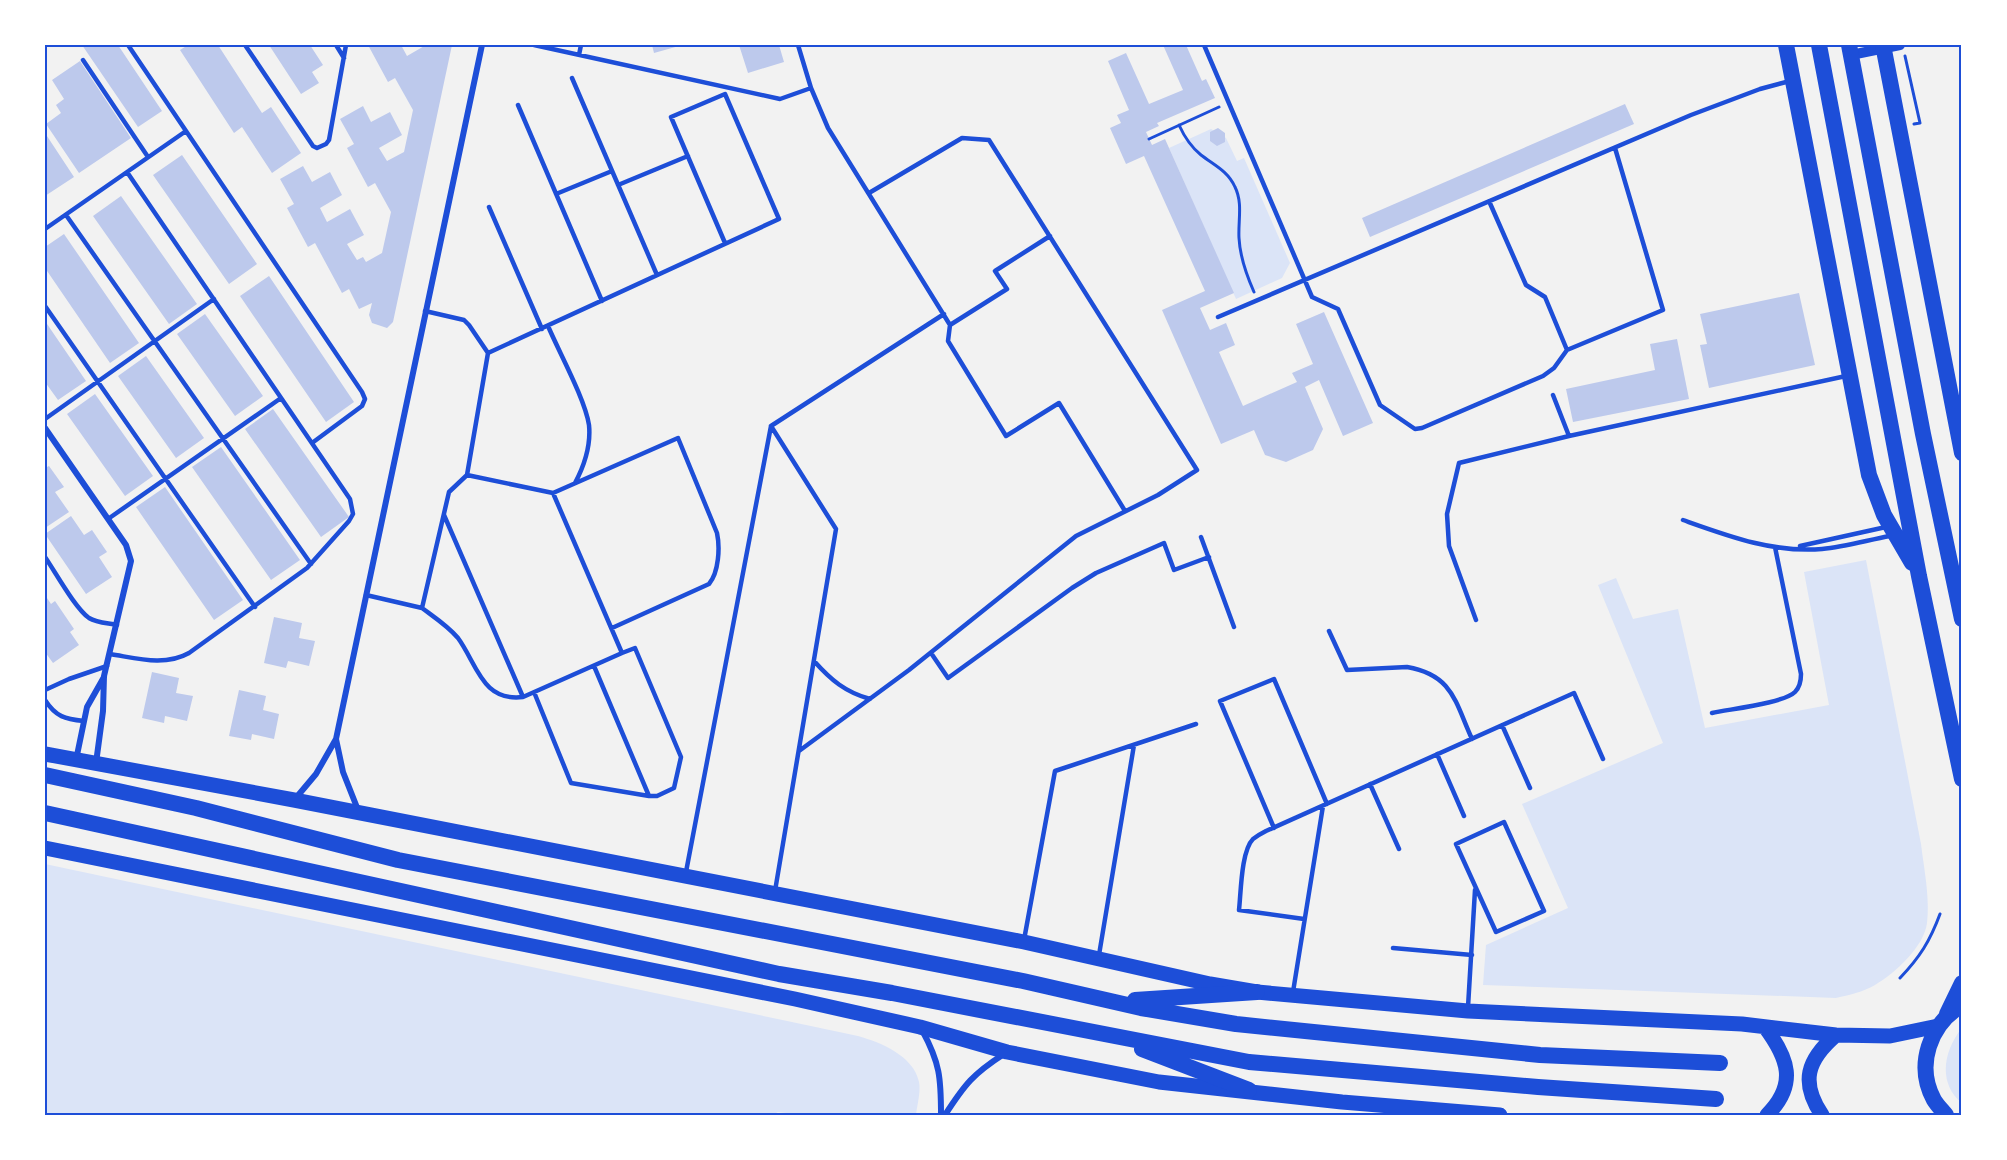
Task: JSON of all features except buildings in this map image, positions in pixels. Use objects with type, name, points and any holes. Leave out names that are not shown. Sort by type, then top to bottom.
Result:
[{"type":"highway","points":[[1786,45],[1869,475],[1893,530],[1919,576]]},
{"type":"highway","points":[[1819,45],[1919,576],[1962,779]]},
{"type":"highway","points":[[1889,46],[1962,453]]},
{"type":"highway","points":[[1850,50],[1923,434],[1962,619]]},
{"type":"highway","points":[[45,775],[195,808],[398,860],[1011,979],[1110,1002],[1236,1024],[1539,1055],[1720,1063]]},
{"type":"highway","points":[[45,813],[779,974],[892,993],[1249,1062],[1538,1087],[1716,1099]]},
{"type":"highway","points":[[1946,1115],[1934,1100],[1927,1080],[1927,1051],[1930,1040],[1962,983]]},
{"type":"highway","points":[[1110,1002],[1257,992]]},
{"type":"highway","points":[[1942,1022],[1962,1005]]},
{"type":"highway","points":[[1102,1034],[1249,1090]]},
{"type":"main road","points":[[45,754],[1024,942],[1210,984],[1257,992],[1468,1011],[1765,1027],[1836,1035],[1890,1036],[1942,1022]]},
{"type":"main road","points":[[45,848],[783,996],[920,1027],[1007,1052],[1159,1082],[1249,1090],[1342,1102],[1500,1115]]},
{"type":"main road","points":[[1765,1027],[1782,1052],[1787,1077],[1784,1092],[1778,1104],[1767,1115]]},
{"type":"main road","points":[[1822,1115],[1810,1091],[1810,1067],[1815,1056],[1836,1035]]},
{"type":"street","points":[[294,800],[306,789],[336,739],[482,45]]},
{"type":"street","points":[[1850,50],[1889,46]]},
{"type":"street","points":[[46,431],[126,546],[131,561],[107,666],[87,707],[76,760]]},
{"type":"street","points":[[96,764],[103,711],[104,676]]},
{"type":"street","points":[[336,739],[343,771],[359,813]]},
{"type":"street","points":[[920,1027],[939,1066],[943,1115]]},
{"type":"street","points":[[943,1115],[980,1069],[1007,1052]]},
{"type":"lane","points":[[128,45],[364,395],[364,403],[360,408],[312,443]]},
{"type":"lane","points":[[245,45],[313,146],[317,148],[329,140],[346,45]]},
{"type":"lane","points":[[336,45],[344,58]]},
{"type":"lane","points":[[534,45],[780,99],[811,88]]},
{"type":"lane","points":[[579,55],[581,45]]},
{"type":"lane","points":[[798,45],[811,88],[828,128],[950,325],[948,341],[1006,436],[1059,403],[1125,510]]},
{"type":"lane","points":[[1204,45],[1312,297],[1338,309],[1380,405],[1415,429],[1543,376],[1560,361],[1567,350],[1663,310],[1615,148]]},
{"type":"lane","points":[[83,60],[148,157]]},
{"type":"lane","points":[[572,78],[657,275]]},
{"type":"lane","points":[[1218,317],[1710,108],[1760,89],[1792,80]]},
{"type":"lane","points":[[488,353],[779,219],[724,94],[671,117],[725,243]]},
{"type":"lane","points":[[518,105],[602,301]]},
{"type":"lane","points":[[45,229],[186,131]]},
{"type":"lane","points":[[799,751],[931,653],[1076,536],[1158,495],[1197,470],[989,140],[962,138],[869,193]]},
{"type":"lane","points":[[618,185],[688,156]]},
{"type":"lane","points":[[556,194],[612,171]]},
{"type":"lane","points":[[110,654],[151,661],[178,658],[189,653],[300,575],[349,521],[353,508],[350,499],[127,172]]},
{"type":"lane","points":[[1489,201],[1526,285],[1545,297],[1567,350]]},
{"type":"lane","points":[[489,207],[542,329]]},
{"type":"lane","points":[[66,215],[311,564]]},
{"type":"lane","points":[[950,325],[1007,289],[995,271],[1050,237]]},
{"type":"lane","points":[[45,419],[214,299]]},
{"type":"lane","points":[[45,306],[255,607]]},
{"type":"lane","points":[[422,608],[449,492],[466,475],[488,353],[464,320],[425,311]]},
{"type":"lane","points":[[686,878],[771,426],[944,315]]},
{"type":"lane","points":[[548,326],[589,425],[586,453],[575,483]]},
{"type":"lane","points":[[1476,620],[1449,546],[1447,514],[1459,463],[1569,436],[1849,375]]},
{"type":"lane","points":[[1553,395],[1569,436]]},
{"type":"lane","points":[[108,519],[281,398]]},
{"type":"lane","points":[[771,426],[836,529],[775,894]]},
{"type":"lane","points":[[466,475],[553,493],[678,438],[717,533],[719,543],[714,578],[710,584],[612,628]]},
{"type":"lane","points":[[553,493],[622,653]]},
{"type":"lane","points":[[444,515],[523,697]]},
{"type":"lane","points":[[1683,520],[1750,543],[1794,548],[1825,549],[1893,530]]},
{"type":"lane","points":[[1794,548],[1893,530]]},
{"type":"lane","points":[[1201,537],[1234,627]]},
{"type":"lane","points":[[931,653],[948,678],[1072,588],[1124,560],[1164,543],[1174,570],[1209,557]]},
{"type":"lane","points":[[1712,713],[1785,698],[1796,691],[1799,686],[1801,674],[1775,547]]},
{"type":"lane","points":[[45,557],[81,610],[89,618],[117,625]]},
{"type":"lane","points":[[366,595],[422,608],[457,637],[487,685],[507,697],[523,697],[534,692],[594,666],[622,653],[635,648],[681,757],[674,788],[657,796],[649,796],[572,783],[534,692]]},
{"type":"lane","points":[[1329,631],[1347,670],[1407,667],[1415,668],[1443,681],[1451,692],[1472,739]]},
{"type":"lane","points":[[814,661],[841,688],[870,699]]},
{"type":"lane","points":[[45,690],[107,666]]},
{"type":"lane","points":[[594,666],[649,796]]},
{"type":"lane","points":[[1274,828],[1220,701],[1274,679],[1325,805],[1292,996]]},
{"type":"lane","points":[[1304,919],[1239,910],[1245,861],[1253,839],[1574,693],[1604,759]]},
{"type":"lane","points":[[45,700],[57,716],[84,721]]},
{"type":"lane","points":[[1024,942],[1055,771],[1196,724]]},
{"type":"lane","points":[[1502,725],[1530,788]]},
{"type":"lane","points":[[1098,959],[1134,745]]},
{"type":"lane","points":[[1437,754],[1464,816]]},
{"type":"lane","points":[[1370,784],[1399,849]]},
{"type":"lane","points":[[1468,1011],[1476,887],[1456,844],[1504,822],[1544,910],[1496,932],[1476,887]]},
{"type":"lane","points":[[1393,948],[1472,955]]},
{"type":"path","points":[[1906,56],[1920,123]]},
{"type":"path","points":[[1149,139],[1229,103]]},
{"type":"path","points":[[1179,125],[1189,143],[1198,153],[1223,171],[1236,188],[1239,201],[1239,238],[1242,260],[1257,300]]},
{"type":"path","points":[[1900,978],[1916,961],[1930,939],[1940,914]]},
{"type":"shaded area","points":[[1211,129],[1226,138],[1237,161],[1244,158],[1290,263],[1282,278],[1236,299],[1169,148]]},
{"type":"shaded area","points":[[1866,560],[1921,844],[1926,883],[1928,903],[1925,932],[1907,959],[1875,985],[1836,998],[1483,985],[1486,945],[1568,908],[1522,804],[1663,743],[1598,585],[1616,578],[1633,619],[1678,609],[1705,728],[1829,705],[1804,572]]},
{"type":"shaded area","points":[[45,864],[858,1036],[895,1051],[916,1073],[919,1094],[916,1115],[802,1115],[778,1112],[772,1115],[45,1115]]},
{"type":"shaded area","points":[[1962,1028],[1962,1103],[1949,1086],[1946,1066],[1951,1046]]}]
